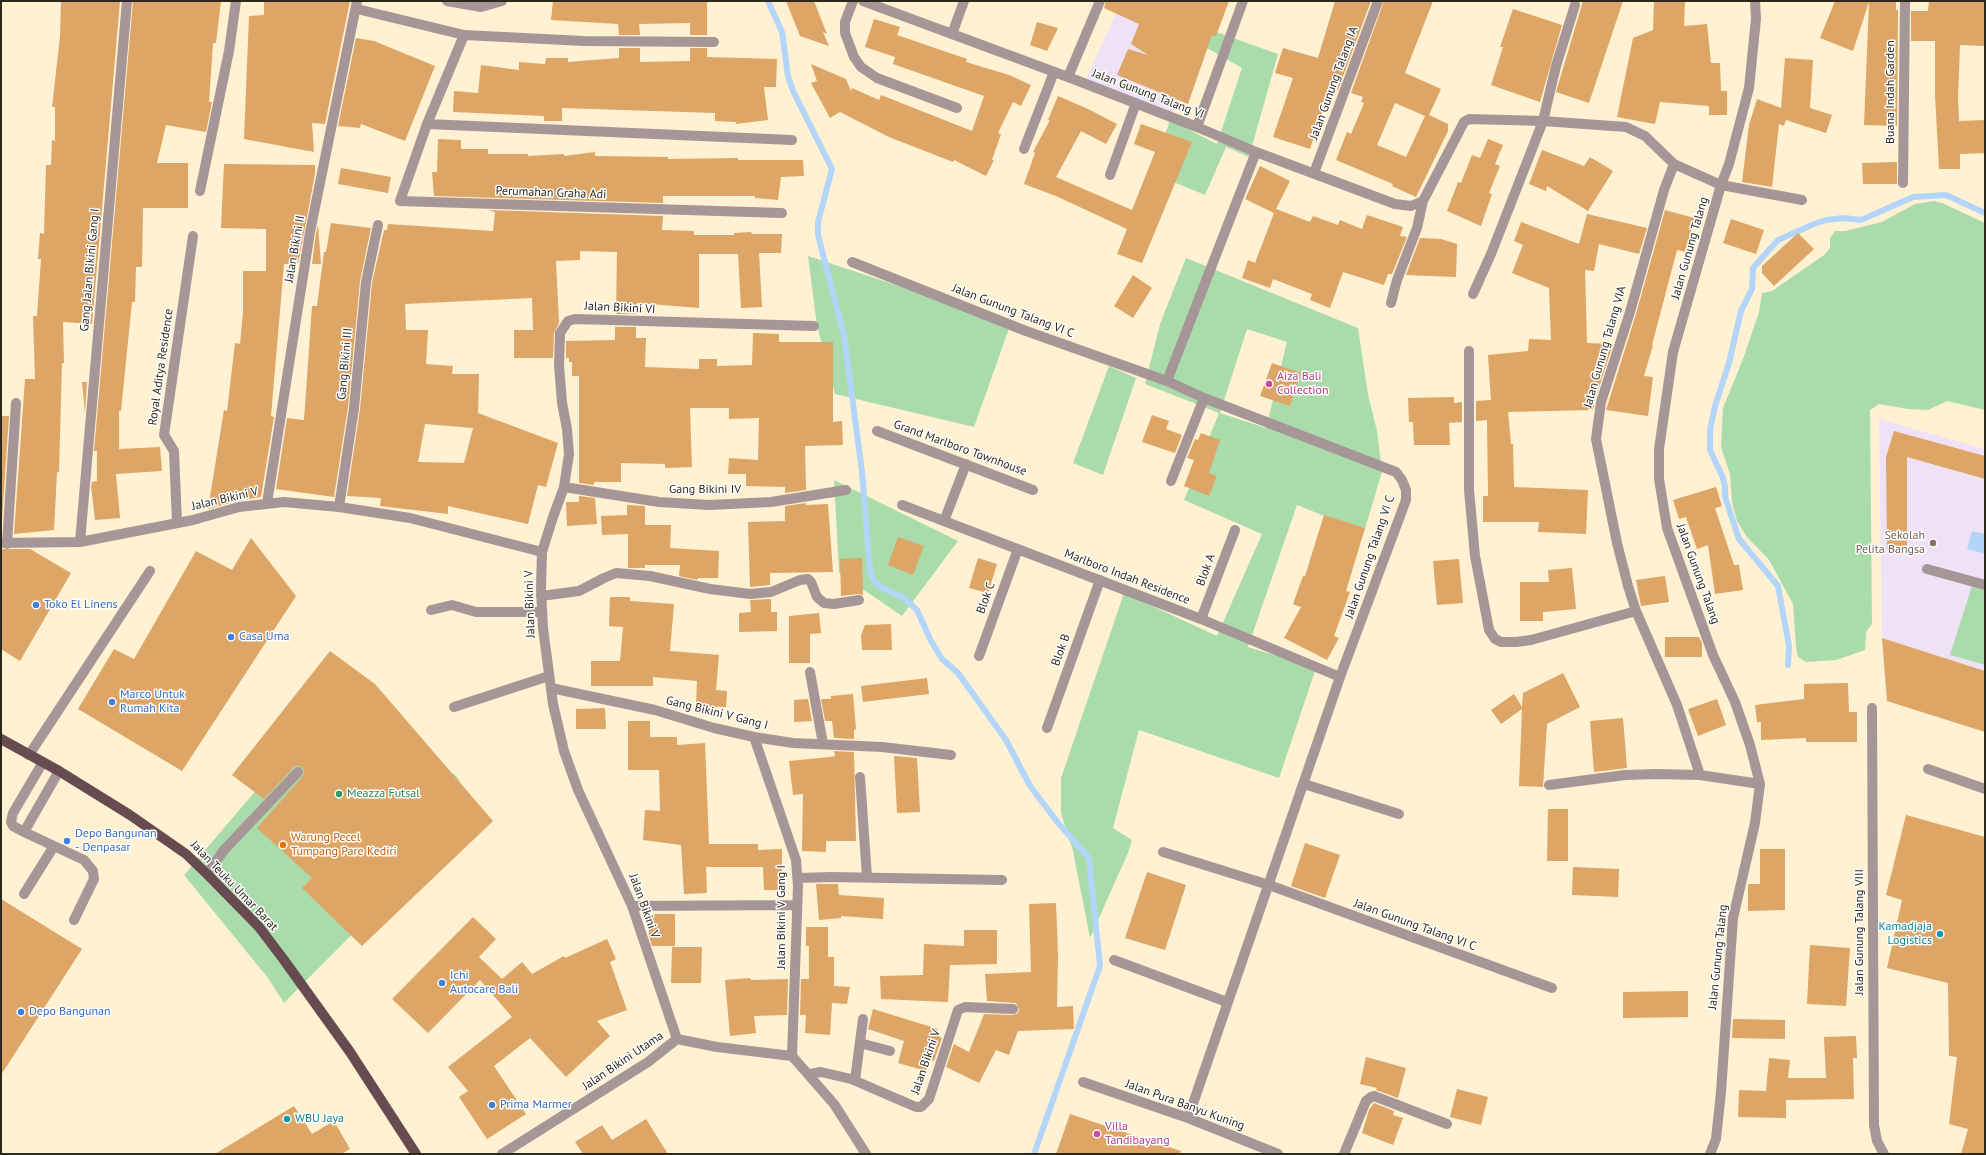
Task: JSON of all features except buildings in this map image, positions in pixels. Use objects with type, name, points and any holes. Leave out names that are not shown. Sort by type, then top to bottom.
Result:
[{"type":"main road","name":"Jalan Teuku Umar Barat","points":[[1,739],[59,771],[168,840],[186,854],[207,874],[259,927],[284,960],[350,1052],[416,1154]]},
{"type":"street","name":"Gang Jalan Bikini Gang I","points":[[80,542],[127,1]]},
{"type":"street","points":[[200,191],[229,51],[236,1]]},
{"type":"street","points":[[447,1],[481,7],[502,1]]},
{"type":"street","points":[[853,1],[845,22],[845,33],[854,57],[861,66],[877,78],[957,108]]},
{"type":"street","name":"Jalan Gunung Talang VI","points":[[863,1],[1068,77],[1197,127],[1256,152],[1395,204],[1411,206],[1423,201]]},
{"type":"street","points":[[952,34],[964,1]]},
{"type":"street","points":[[1068,77],[1100,1]]},
{"type":"street","points":[[1197,127],[1243,1]]},
{"type":"street","name":"Jalan Gunung Talang IA","points":[[1314,173],[1378,1]]},
{"type":"street","name":"Jalan Gunung Talang","points":[[1710,1154],[1716,1139],[1721,1092],[1733,918],[1755,823],[1760,784],[1750,744],[1734,702],[1713,655],[1667,528],[1659,480],[1659,449],[1674,352],[1721,185],[1729,164],[1749,88],[1756,19],[1755,1]]},
{"type":"street","name":"Buana Indah Garden","points":[[1903,183],[1905,1]]},
{"type":"street","points":[[357,5],[464,35],[577,41],[714,42]]},
{"type":"street","name":"Jalan Bikini II","points":[[266,503],[310,232],[357,5]]},
{"type":"street","points":[[1473,294],[1491,254],[1543,121],[1556,66],[1575,5]]},
{"type":"street","name":"Perumahan Graha Adi","points":[[464,35],[427,124],[400,201],[782,213]]},
{"type":"street","points":[[1024,149],[1054,72]]},
{"type":"street","points":[[1110,175],[1136,103]]},
{"type":"street","points":[[1390,303],[1397,280],[1417,228],[1423,201],[1464,122],[1469,120],[1543,121],[1626,127],[1645,136],[1674,164],[1721,185],[1802,200]]},
{"type":"street","points":[[427,124],[792,140]]},
{"type":"street","points":[[1167,381],[1256,152]]},
{"type":"street","name":"Jalan Gunung Talang VIA","points":[[1674,164],[1664,190],[1630,312],[1601,402],[1596,427],[1597,451],[1617,543],[1636,611],[1677,705],[1700,775]]},
{"type":"street","name":"Gang Bikini III","points":[[339,507],[354,408],[366,282],[378,225]]},
{"type":"street","name":"Royal Aditya Residence","points":[[176,523],[174,451],[164,435],[193,236]]},
{"type":"street","name":"Jalan Gunung Talang VI C","points":[[852,262],[1026,330],[1167,381],[1204,398],[1396,472],[1402,480],[1406,490],[1406,500],[1340,677],[1188,1118]]},
{"type":"street","name":"Jalan Bikini VI","points":[[542,552],[564,487],[569,454],[567,429],[562,403],[558,344],[560,333],[568,321],[575,319],[814,326]]},
{"type":"street","points":[[1469,351],[1469,490],[1475,556],[1489,630],[1495,639],[1502,642],[1516,642],[1531,640],[1636,611]]},
{"type":"street","points":[[1171,481],[1204,398]]},
{"type":"street","points":[[4,544],[16,403]]},
{"type":"street","name":"Grand Marlboro Townhouse","points":[[877,432],[1033,490]]},
{"type":"street","points":[[944,520],[966,464]]},
{"type":"street","name":"Gang Bikini IV","points":[[564,487],[659,502],[709,505],[771,502],[846,490]]},
{"type":"street","name":"Jalan Bikini V","points":[[4,544],[80,542],[176,523],[239,507],[284,502],[339,507],[410,518],[542,552],[542,612],[551,688],[564,751],[578,790],[632,906],[678,1039]]},
{"type":"street","name":"Marlboro Indah Residence","points":[[902,505],[1202,619],[1340,677]]},
{"type":"street","name":"Blok A","points":[[1202,619],[1235,530]]},
{"type":"street","name":"Blok C","points":[[979,656],[1018,549]]},
{"type":"street","points":[[1927,569],[1985,585]]},
{"type":"street","points":[[29,755],[150,571]]},
{"type":"street","points":[[541,596],[579,591],[616,573],[650,576],[710,589],[750,594],[771,592],[800,580],[808,579],[811,582],[817,597],[824,603],[834,604],[859,600]]},
{"type":"street","name":"Blok B","points":[[1047,728],[1100,580]]},
{"type":"street","points":[[431,610],[452,605],[476,612],[542,612]]},
{"type":"street","points":[[810,672],[822,730],[823,744]]},
{"type":"street","points":[[454,707],[550,676]]},
{"type":"street","name":"Gang Bikini V Gang I","points":[[551,688],[655,710],[714,728],[754,737],[793,743],[882,747],[951,755]]},
{"type":"street","name":"Jalan Gunung Talang VIII","points":[[1872,708],[1874,1125],[1877,1141],[1884,1154]]},
{"type":"street","name":"Jalan Bikini V Gang I","points":[[754,737],[796,860],[798,905],[792,1056]]},
{"type":"street","points":[[43,762],[11,818],[13,826],[84,860],[94,871],[94,879],[74,920]]},
{"type":"street","points":[[1928,769],[1985,789]]},
{"type":"street","points":[[24,832],[59,771]]},
{"type":"street","points":[[207,874],[224,850],[298,772]]},
{"type":"street","points":[[1549,785],[1625,775],[1700,775],[1760,784]]},
{"type":"street","points":[[860,778],[867,877]]},
{"type":"street","points":[[1304,784],[1399,814]]},
{"type":"street","points":[[24,894],[54,846]]},
{"type":"street","name":"Jalan Gunung Talang VI C","points":[[1163,852],[1269,886],[1552,988]]},
{"type":"street","points":[[798,878],[867,877],[1002,880]]},
{"type":"street","points":[[632,906],[798,905]]},
{"type":"street","points":[[1114,960],[1227,1002]]},
{"type":"street","name":"Jalan Bikini V","points":[[810,1074],[821,1072],[855,1080],[916,1107],[921,1107],[929,1099],[958,1010],[965,1007],[1013,1008]]},
{"type":"street","points":[[855,1080],[863,1019]]},
{"type":"street","points":[[678,1039],[717,1047],[792,1056],[810,1074],[834,1104],[866,1154]]},
{"type":"street","name":"Jalan Bikini Utama","points":[[502,1154],[648,1062],[678,1039]]},
{"type":"street","points":[[860,1043],[890,1051]]},
{"type":"street","name":"Jalan Pura Banyu Kuning","points":[[1083,1082],[1188,1118],[1278,1154]]},
{"type":"street","points":[[1344,1154],[1366,1101],[1374,1096],[1447,1124]]},
{"type":"shaded area","points":[[1116,13],[1198,43],[1170,120],[1082,88]]},
{"type":"shaded area","name":"Sekolah Pelita Bangsa","points":[[1879,419],[1985,449],[1985,671],[1882,638]]},
{"type":"green space","points":[[1208,29],[1278,54],[1249,157],[1226,147],[1205,195],[1152,173],[1170,120],[1217,144],[1242,68],[1198,43]]},
{"type":"green space","points":[[1934,201],[1942,203],[1985,223],[1985,410],[1947,401],[1928,410],[1908,409],[1879,404],[1870,410],[1872,624],[1866,632],[1865,650],[1836,660],[1806,662],[1798,657],[1793,604],[1769,560],[1747,537],[1737,521],[1732,502],[1730,474],[1721,447],[1723,408],[1743,359],[1759,312],[1762,293],[1772,291],[1824,255],[1830,248],[1830,238],[1835,231],[1845,231],[1882,222],[1915,204]]},
{"type":"green space","points":[[808,256],[1011,323],[974,427],[835,394],[817,326]]},
{"type":"green space","points":[[1186,258],[1358,328],[1368,394],[1377,431],[1382,472],[1364,532],[1297,505],[1248,647],[1316,668],[1279,778],[1139,730],[1113,828],[1132,840],[1128,853],[1090,938],[1073,851],[1061,813],[1061,778],[1124,593],[1217,636],[1262,534],[1184,500],[1219,413],[1145,384],[1160,324]],"holes":[[[1247,329],[1287,342],[1266,428],[1220,413]]]},
{"type":"green space","points":[[1109,366],[1136,378],[1103,475],[1073,463]]},
{"type":"green space","points":[[834,480],[958,541],[902,616],[839,573]]},
{"type":"green space","points":[[1972,586],[1985,590],[1985,665],[1950,655]]},
{"type":"green space","points":[[354,675],[417,745],[457,777],[475,810],[284,1003],[268,978],[184,875]]},
{"type":"water","points":[[1972,531],[1985,534],[1985,554],[1967,549]]},
{"type":"waterway","points":[[768,1],[782,32],[788,76],[793,91],[832,169],[818,222],[818,235],[844,335],[862,472],[870,569],[873,580],[880,587],[904,598],[917,610],[931,641],[942,659],[958,673],[1006,740],[1030,786],[1059,824],[1089,858],[1100,966],[1034,1154]]},
{"type":"waterway","points":[[1788,665],[1789,646],[1778,586],[1739,539],[1725,497],[1723,478],[1710,450],[1710,430],[1715,406],[1729,363],[1741,311],[1752,289],[1753,268],[1778,240],[1814,224],[1826,220],[1844,218],[1861,220],[1913,197],[1946,195],[1985,213]]},
{"type":"place","name":"Aiza Bali Collection","points":[[1269,384]]},
{"type":"place","name":"Sekolah Pelita Bangsa","points":[[1933,543]]},
{"type":"place","name":"Toko El Linens","points":[[36,605]]},
{"type":"place","name":"Casa Uma","points":[[231,637]]},
{"type":"place","name":"Marco Untuk Rumah Kita","points":[[112,702]]},
{"type":"place","name":"Meazza Futsal","points":[[339,794]]},
{"type":"place","name":"Depo Bangunan - Denpasar","points":[[67,841]]},
{"type":"place","name":"Warung Pecel Tumpang Pare Kediri","points":[[283,845]]},
{"type":"place","name":"Kamadjaja Logistics","points":[[1940,934]]},
{"type":"place","name":"Ichi Autocare Bali","points":[[442,983]]},
{"type":"place","name":"Depo Bangunan","points":[[21,1012]]},
{"type":"place","name":"Prima Marmer","points":[[492,1105]]},
{"type":"place","name":"WBU Jaya","points":[[287,1119]]},
{"type":"place","name":"Villa Tandibayang","points":[[1097,1134]]}]
